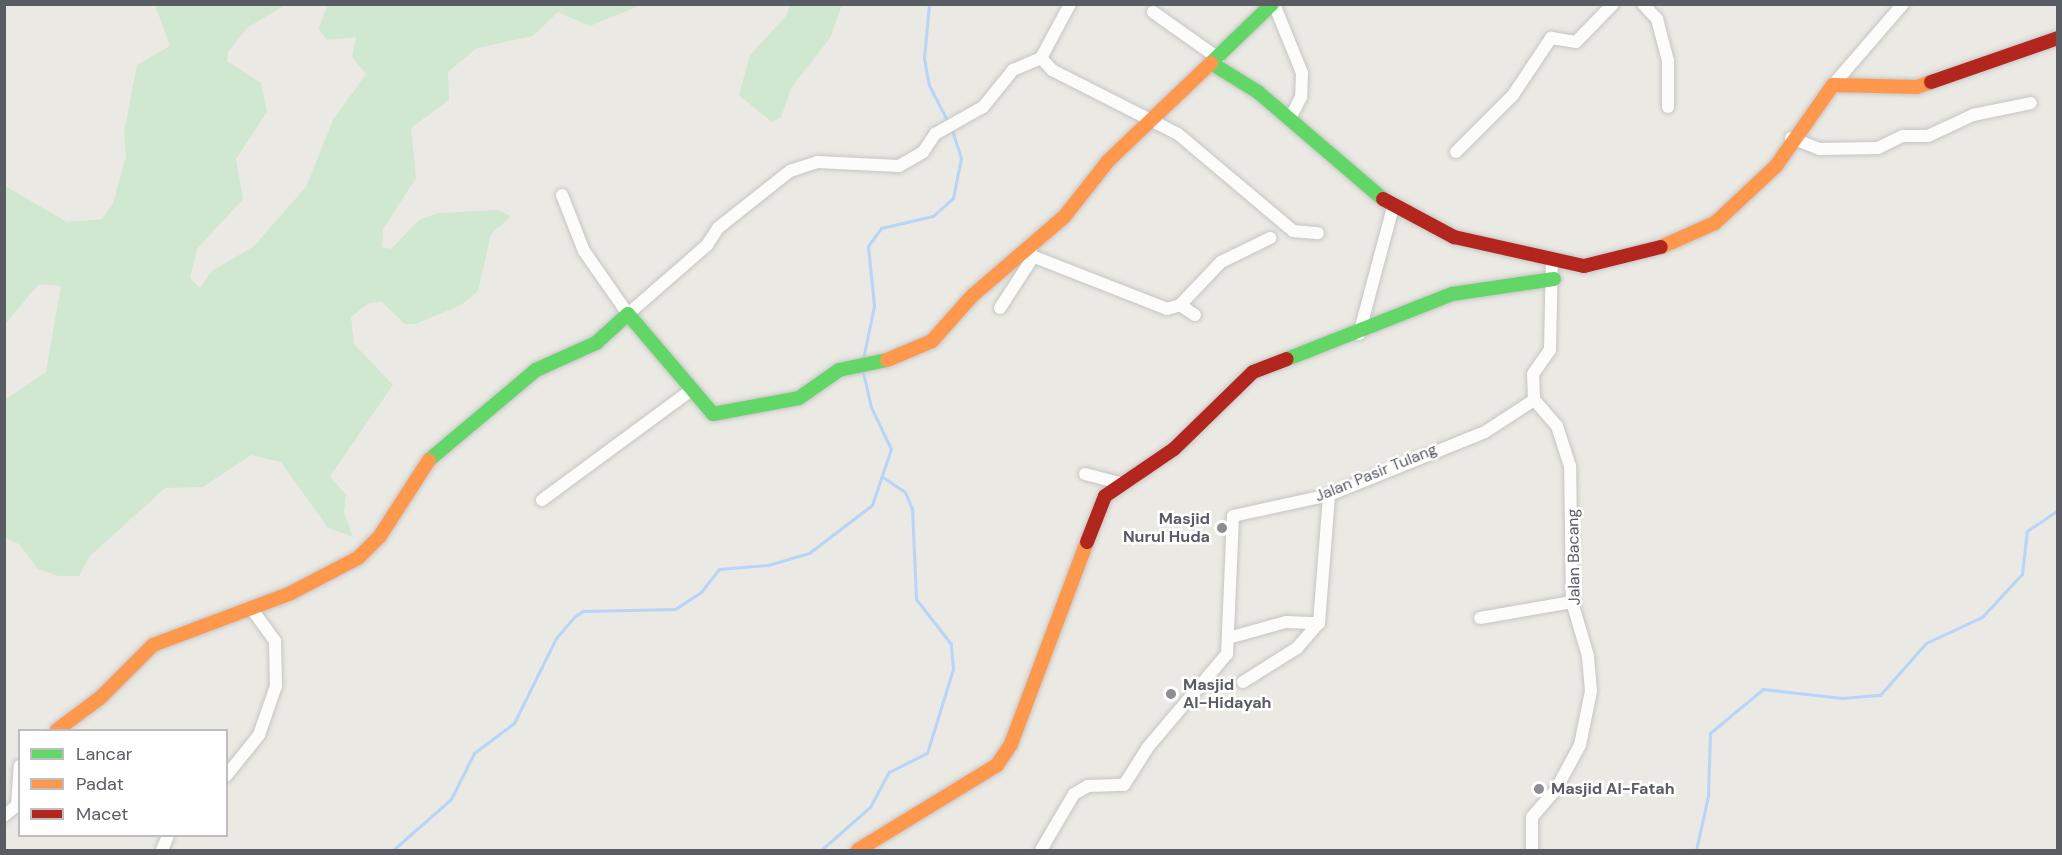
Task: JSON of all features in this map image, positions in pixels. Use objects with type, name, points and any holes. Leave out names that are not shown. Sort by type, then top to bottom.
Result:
[{"type":"street","points":[[58,729],[100,698],[153,645],[252,609],[358,558],[380,536],[414,476],[446,440],[536,370],[596,343],[707,245],[718,228],[790,171],[817,162],[899,166],[923,152],[944,128],[963,120],[983,107],[1013,70],[1041,58],[1070,4]]},
{"type":"street","points":[[1456,152],[1513,94],[1551,38],[1576,42],[1613,4]]},
{"type":"street","points":[[1643,4],[1657,19],[1666,53],[1668,107]]},
{"type":"street","points":[[1153,12],[1290,119],[1393,207],[1454,237],[1584,266],[1687,240],[1748,197],[1776,166],[1791,138],[1833,85],[1903,4]]},
{"type":"street","points":[[562,195],[584,251],[628,314],[690,391],[713,414],[764,409],[799,398],[851,367],[869,366],[932,341],[1064,217],[1108,161],[1215,60],[1269,5],[1302,73],[1300,97],[1290,119]]},
{"type":"street","points":[[1833,85],[1917,87],[2058,38]]},
{"type":"street","points":[[1041,58],[1070,83],[1152,119],[1229,173],[1293,231],[1318,233]]},
{"type":"street","points":[[1791,138],[1819,149],[1878,148],[1903,136],[1928,136],[1973,115],[2031,103]]},
{"type":"street","points":[[1359,334],[1393,207]]},
{"type":"street","points":[[1031,249],[1154,306],[1180,304],[1221,262],[1270,238]]},
{"type":"street","points":[[1000,308],[1031,249]]},
{"type":"street","points":[[1534,400],[1533,374],[1550,350],[1554,279],[1552,258]]},
{"type":"street","points":[[858,850],[1003,757],[1061,619],[1101,503],[1124,484],[1174,450],[1259,368],[1359,334],[1452,294],[1554,279]]},
{"type":"street","points":[[1180,304],[1194,315]]},
{"type":"street","points":[[542,500],[690,391]]},
{"type":"street","name":"Jalan Pasir Tulang","points":[[1041,850],[1074,794],[1088,786],[1124,785],[1172,717],[1219,666],[1228,638],[1233,516],[1329,495],[1485,432],[1534,400]]},
{"type":"street","name":"Jalan Bacang","points":[[1532,850],[1532,817],[1555,790],[1580,746],[1589,711],[1588,656],[1572,602],[1570,466],[1557,426],[1534,400]]},
{"type":"street","points":[[1084,474],[1124,484]]},
{"type":"street","points":[[1243,682],[1297,648],[1319,623],[1329,495]]},
{"type":"street","points":[[1480,618],[1572,602]]},
{"type":"street","points":[[228,774],[259,735],[276,686],[275,641],[252,609]]},
{"type":"street","points":[[1228,638],[1286,622],[1319,623]]},
{"type":"street","points":[[4,816],[17,805],[18,792]]},
{"type":"green space","points":[[155,5],[285,5],[247,28],[228,52],[227,61],[261,83],[267,112],[236,159],[243,199],[197,249],[190,278],[200,288],[212,271],[253,247],[306,187],[333,120],[366,74],[352,57],[356,37],[327,40],[318,29],[328,5],[641,5],[590,26],[558,12],[533,36],[477,48],[448,72],[449,100],[411,128],[416,178],[383,229],[382,247],[391,249],[419,220],[438,213],[498,210],[511,216],[491,234],[478,291],[461,305],[415,324],[405,324],[382,302],[369,303],[351,317],[354,344],[393,385],[330,476],[346,495],[344,512],[353,537],[328,528],[281,462],[251,455],[203,487],[165,488],[90,556],[79,576],[59,576],[38,569],[19,544],[5,538],[5,400],[46,372],[61,286],[39,284],[5,324],[5,186],[67,222],[102,219],[113,204],[126,156],[124,132],[137,65],[170,46]]},
{"type":"green space","points":[[790,5],[842,5],[830,38],[791,88],[781,117],[772,122],[739,95],[750,55],[786,16]]},
{"type":"waterway","points":[[929,4],[924,58],[929,85],[948,122]]},
{"type":"waterway","points":[[863,359],[874,306],[868,246],[881,228],[933,216],[953,198],[961,158],[951,128]]},
{"type":"waterway","points":[[393,850],[451,799],[474,753],[514,723],[556,638],[574,617],[583,611],[675,609],[701,592],[719,569],[768,565],[809,553],[872,505],[891,449],[871,407],[863,372]]},
{"type":"waterway","points":[[821,850],[870,807],[889,772],[927,753],[953,669],[951,644],[916,599],[912,509],[905,492],[883,477]]},
{"type":"waterway","points":[[1696,850],[1708,796],[1710,733],[1763,689],[1842,698],[1880,695],[1926,643],[1982,617],[2022,574],[2027,531],[2058,510]]},
{"type":"traffic: fast","points":[[1272,4],[1211,63],[1258,92],[1383,199]]},
{"type":"traffic: fast","points":[[1287,359],[1452,294],[1554,279]]},
{"type":"traffic: fast","points":[[429,460],[536,370],[596,343],[628,314],[713,414],[799,398],[839,370],[887,360]]},
{"type":"traffic: slow","points":[[887,360],[932,341],[972,296],[1064,217],[1108,161],[1211,63]]},
{"type":"traffic: slow","points":[[1661,247],[1715,223],[1776,166],[1833,85],[1917,87],[1931,82]]},
{"type":"traffic: slow","points":[[58,729],[100,698],[153,645],[289,594],[358,558],[380,536],[429,460]]},
{"type":"traffic: slow","points":[[858,850],[997,765],[1011,744],[1087,542]]},
{"type":"traffic: jam","points":[[1931,82],[2058,38]]},
{"type":"traffic: jam","points":[[1383,199],[1454,237],[1584,266],[1661,247]]},
{"type":"traffic: jam","points":[[1087,542],[1105,496],[1174,449],[1253,372],[1287,359]]},
{"type":"place","name":"Masjid Nurul Huda","points":[[1222,528]]},
{"type":"place","name":"Masjid Al-Hidayah","points":[[1171,694]]},
{"type":"place","name":"Masjid Al-Fatah","points":[[1539,789]]}]
